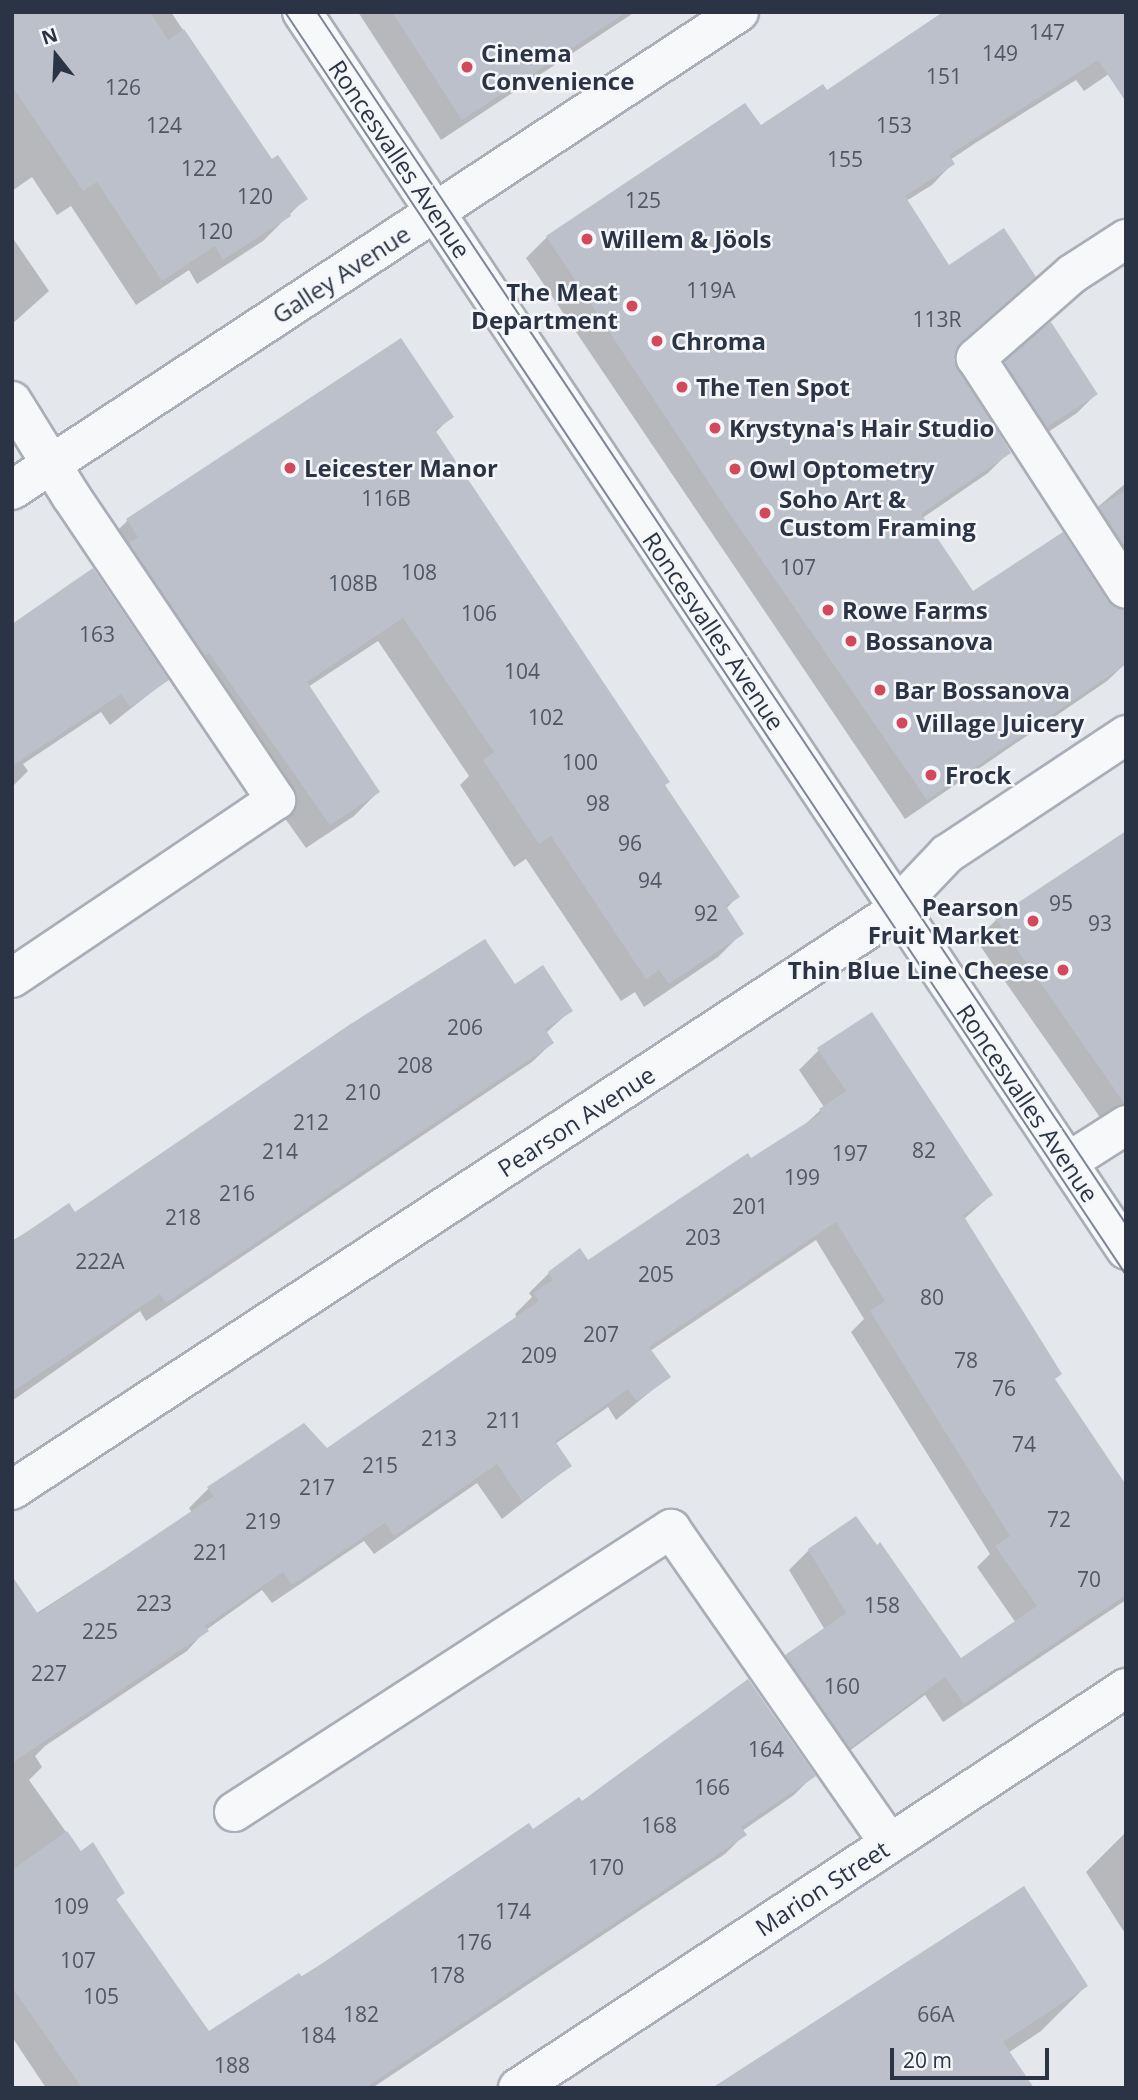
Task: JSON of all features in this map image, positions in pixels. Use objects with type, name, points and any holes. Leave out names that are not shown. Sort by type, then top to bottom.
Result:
[{"type":"street","name":"Roncesvalles Avenue","points":[[302,12],[1126,1250]]},
{"type":"street","name":"Galley Avenue","points":[[12,490],[740,12]]},
{"type":"street","points":[[1126,239],[1072,274],[976,358],[1126,589]]},
{"type":"street","points":[[12,401],[50,465],[276,800],[12,978]]},
{"type":"street","name":"Pearson Avenue","points":[[12,1490],[898,907],[947,854],[1126,735]]},
{"type":"street","points":[[1068,1162],[1126,1125]]},
{"type":"street","points":[[234,1812],[671,1529],[889,1843]]},
{"type":"street","name":"Marion Street","points":[[518,2088],[1126,1688]]},
{"type":"building","points":[[12,12],[150,12],[168,40],[184,29],[272,159],[278,155],[308,199],[289,212],[291,216],[223,260],[215,246],[162,281],[97,182],[83,191],[12,86]]},
{"type":"building","points":[[392,12],[627,12],[462,120]]},
{"type":"building","points":[[943,12],[1126,12],[1126,102],[1098,60],[949,155],[955,164],[905,196],[949,265],[1004,228],[1036,277],[962,342],[954,360],[1011,453],[921,514],[973,591],[1063,532],[1108,601],[1126,611],[1126,664],[927,800],[723,504],[546,236],[745,103],[761,125],[823,84],[827,90]]},
{"type":"building","points":[[1051,322],[1098,394],[1047,427],[1000,355]]},
{"type":"building","points":[[401,338],[454,417],[435,430],[670,782],[665,785],[740,897],[726,906],[744,934],[669,984],[659,970],[646,979],[551,836],[539,844],[483,760],[494,752],[403,618],[307,682],[380,792],[330,825],[209,653],[205,656],[129,543],[138,537],[126,519]]},
{"type":"building","points":[[1126,490],[1126,548],[1099,507]]},
{"type":"building","points":[[93,568],[169,680],[130,707],[121,694],[12,766],[12,624]]},
{"type":"building","points":[[1126,831],[1126,1103],[1124,1103],[995,918]]},
{"type":"building","points":[[485,939],[515,984],[543,965],[573,1011],[545,1029],[554,1043],[166,1303],[160,1294],[12,1392],[12,1242],[69,1203],[75,1212],[349,1025]]},
{"type":"building","points":[[872,1012],[993,1195],[963,1215],[1062,1374],[1055,1379],[1126,1485],[1126,1595],[964,1704],[945,1677],[850,1748],[785,1655],[846,1613],[808,1549],[856,1516],[877,1545],[880,1542],[961,1658],[1037,1606],[995,1546],[1010,1536],[870,1311],[885,1301],[836,1222],[649,1347],[671,1377],[637,1401],[628,1389],[555,1441],[572,1466],[522,1501],[497,1464],[394,1536],[385,1523],[292,1585],[283,1572],[205,1626],[209,1631],[12,1763],[12,1576],[38,1614],[214,1496],[207,1487],[304,1423],[327,1448],[539,1301],[533,1293],[553,1280],[548,1272],[580,1248],[588,1260],[748,1153],[751,1158],[822,1113],[819,1109],[846,1091],[817,1048]]},
{"type":"building","points":[[748,1679],[816,1776],[741,1827],[747,1835],[365,2088],[82,2088],[12,1987],[12,1870],[67,1831],[81,1851],[93,1842],[125,1893],[116,1899],[209,2031],[299,1973],[302,1977],[529,1823],[533,1829],[579,1797],[582,1801]]},
{"type":"building","points":[[1024,1886],[1088,1986],[1003,2042],[1034,2088],[712,2088]]},
{"type":"tram line","points":[[285,12],[1126,1275]]},
{"type":"tram line","points":[[317,12],[1126,1224]]},
{"type":"place","name":"Cinema Convenience","points":[[467,67]]},
{"type":"place","name":"Willem & Jöols","points":[[587,239]]},
{"type":"place","name":"The Meat Department","points":[[632,306]]},
{"type":"place","name":"Chroma","points":[[657,341]]},
{"type":"place","name":"The Ten Spot","points":[[682,387]]},
{"type":"place","name":"Krystyna's Hair Studio","points":[[715,428]]},
{"type":"place","name":"Leicester Manor","points":[[290,468]]},
{"type":"place","name":"Owl Optometry","points":[[735,469]]},
{"type":"place","name":"Soho Art & Custom Framing","points":[[765,513]]},
{"type":"place","name":"Rowe Farms","points":[[828,610]]},
{"type":"place","name":"Bossanova","points":[[851,641]]},
{"type":"place","name":"Bar Bossanova","points":[[880,690]]},
{"type":"place","name":"Village Juicery","points":[[902,723]]},
{"type":"place","name":"Frock","points":[[931,775]]},
{"type":"place","name":"Pearson Fruit Market","points":[[1033,921]]},
{"type":"place","name":"Thin Blue Line Cheese","points":[[1063,970]]}]
